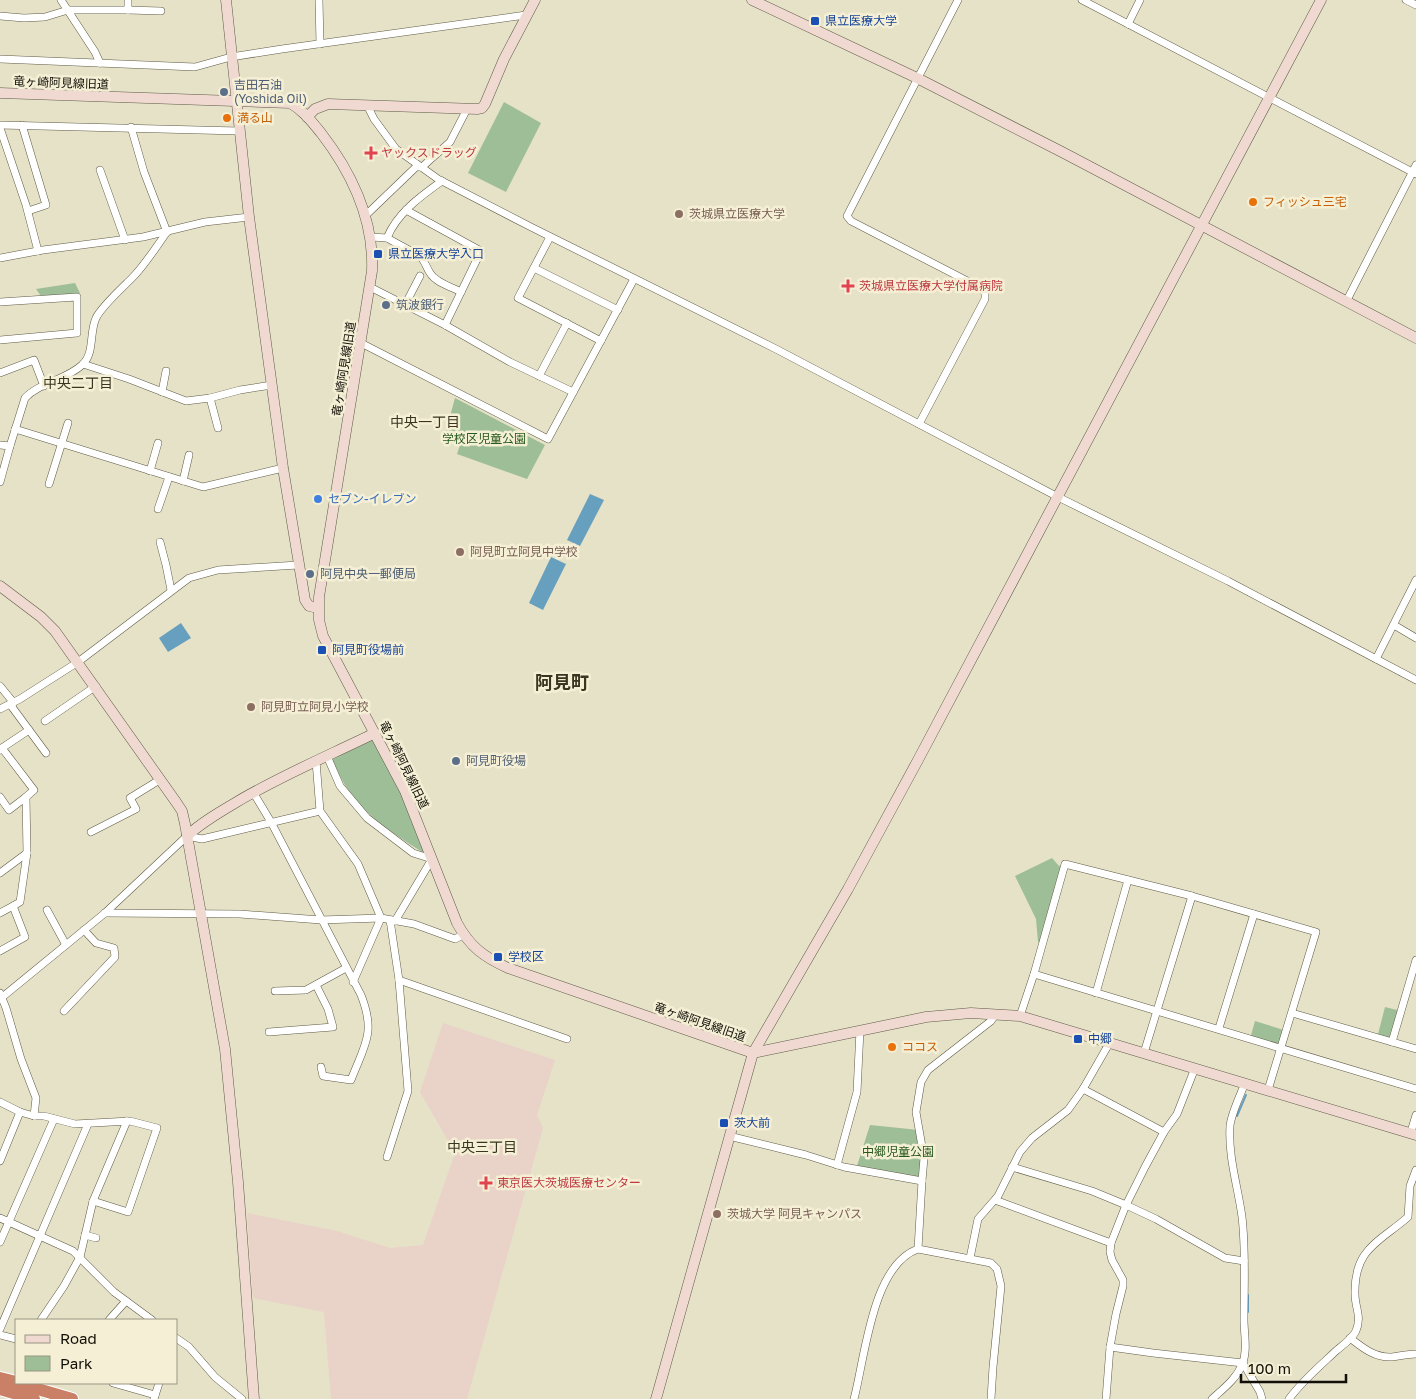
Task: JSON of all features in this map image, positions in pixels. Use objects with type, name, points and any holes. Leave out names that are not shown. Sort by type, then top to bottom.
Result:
[{"type":"highway","points":[[0,1378],[15,1382]]},
{"type":"highway","points":[[20,1384],[72,1399]]},
{"type":"highway","points":[[0,1389],[41,1391]]},
{"type":"street","points":[[61,0],[95,52],[100,63]]},
{"type":"street","points":[[128,0],[128,10]]},
{"type":"street","points":[[226,0],[249,217],[283,468],[305,600],[308,606],[318,608]]},
{"type":"street","points":[[319,0],[320,44]]},
{"type":"street","points":[[307,116],[315,109],[328,104],[482,108],[504,59],[535,0]]},
{"type":"street","points":[[752,0],[918,78],[1416,338]]},
{"type":"street","points":[[919,424],[985,299],[984,293],[981,288],[851,221],[847,216],[958,0]]},
{"type":"street","points":[[1082,0],[1414,173]]},
{"type":"street","points":[[1128,24],[1140,0]]},
{"type":"street","points":[[753,1053],[848,889],[1321,0]]},
{"type":"street","points":[[1406,0],[1416,5]]},
{"type":"street","points":[[0,16],[45,17],[68,10],[161,11]]},
{"type":"street","points":[[0,59],[195,67],[231,57],[526,15]]},
{"type":"street","name":"竜ヶ崎阿見線旧道","points":[[0,93],[290,103],[307,116],[330,144],[348,172],[366,216],[373,258],[370,287],[318,608],[323,636],[405,791],[456,921],[463,935],[475,949],[508,968],[753,1053],[656,1399]]},
{"type":"street","points":[[367,105],[374,119],[396,149],[442,181],[1228,581],[1416,680]]},
{"type":"street","points":[[366,216],[416,167],[422,167],[450,142],[467,108]]},
{"type":"street","points":[[22,125],[46,205],[28,211]]},
{"type":"street","points":[[38,251],[28,211],[0,126],[131,127],[240,131]]},
{"type":"street","points":[[131,127],[144,172],[167,232]]},
{"type":"street","points":[[1346,302],[1414,173],[1416,165]]},
{"type":"street","points":[[100,170],[125,240]]},
{"type":"street","points":[[387,238],[392,226],[406,210],[442,181]]},
{"type":"street","points":[[406,210],[481,251],[445,325]]},
{"type":"street","points":[[0,258],[38,251],[125,240],[167,232],[183,226],[249,217]]},
{"type":"street","points":[[0,482],[25,398],[30,393],[63,378],[83,364],[89,355],[96,317],[123,286],[133,278],[167,232]]},
{"type":"street","points":[[550,236],[518,298],[601,340]]},
{"type":"street","points":[[371,237],[387,238],[420,256],[436,279],[461,292]]},
{"type":"street","points":[[534,268],[618,310]]},
{"type":"street","points":[[405,305],[420,276]]},
{"type":"street","points":[[361,343],[548,439],[634,279]]},
{"type":"street","points":[[370,287],[445,325],[510,362],[573,392]]},
{"type":"street","points":[[0,302],[77,297],[77,333],[0,340]]},
{"type":"street","points":[[539,376],[567,323]]},
{"type":"street","points":[[0,373],[34,360],[44,386]]},
{"type":"street","points":[[83,364],[186,401],[272,385]]},
{"type":"street","points":[[162,392],[166,371]]},
{"type":"street","points":[[210,398],[218,428]]},
{"type":"street","points":[[49,484],[68,423]]},
{"type":"street","points":[[15,429],[203,487],[283,468]]},
{"type":"street","points":[[150,471],[158,443]]},
{"type":"street","points":[[0,445],[10,446]]},
{"type":"street","points":[[183,481],[189,455]]},
{"type":"street","points":[[158,510],[169,477]]},
{"type":"street","points":[[160,542],[171,590]]},
{"type":"street","points":[[0,709],[20,699],[104,644],[171,590],[189,578],[218,570],[298,565]]},
{"type":"street","points":[[1376,659],[1416,580]]},
{"type":"street","points":[[0,586],[41,617],[55,631],[96,686],[182,811],[225,1049],[238,1182],[254,1399]]},
{"type":"street","points":[[1394,625],[1416,638]]},
{"type":"street","points":[[0,686],[12,702],[12,707],[46,753]]},
{"type":"street","points":[[45,721],[96,686]]},
{"type":"street","points":[[0,798],[9,810],[34,790],[1,749],[29,730]]},
{"type":"street","points":[[34,1116],[36,1098],[21,1059],[6,1008],[0,998],[105,913],[198,826],[253,792],[375,733]]},
{"type":"street","points":[[327,756],[340,786],[367,818],[413,853],[432,859],[392,920],[408,1091],[387,1157]]},
{"type":"street","points":[[316,761],[320,811],[358,864],[381,918],[353,982]]},
{"type":"street","points":[[90,832],[136,809],[130,798],[161,780]]},
{"type":"street","points":[[253,792],[271,822],[361,995],[368,1013],[369,1031],[351,1080],[323,1076],[321,1067]]},
{"type":"street","points":[[0,913],[20,902],[27,853],[26,797]]},
{"type":"street","points":[[187,836],[202,839],[320,811]]},
{"type":"street","points":[[0,873],[27,853]]},
{"type":"street","points":[[1020,1016],[1034,974],[1065,864],[1192,896],[1316,932],[1268,1090]]},
{"type":"street","points":[[1096,992],[1128,880]]},
{"type":"street","points":[[1144,1053],[1192,896]]},
{"type":"street","points":[[0,951],[25,937],[13,906]]},
{"type":"street","points":[[47,910],[66,945]]},
{"type":"street","points":[[105,913],[240,914],[321,920],[381,918],[414,924],[455,939],[463,935]]},
{"type":"street","points":[[1219,1028],[1254,914]]},
{"type":"street","points":[[64,1011],[115,957],[114,948],[96,943],[84,930]]},
{"type":"street","points":[[1392,1042],[1416,960]]},
{"type":"street","points":[[275,991],[306,990],[346,968]]},
{"type":"street","points":[[1034,974],[1219,1028],[1416,1089]]},
{"type":"street","points":[[399,980],[567,1039]]},
{"type":"street","points":[[268,1032],[333,1028],[328,1009],[316,985]]},
{"type":"street","points":[[1292,1012],[1416,1049]]},
{"type":"street","points":[[753,1053],[946,1014],[1020,1016],[1413,1134],[1416,1115]]},
{"type":"street","points":[[918,1249],[924,1158],[916,1112],[921,1082],[928,1070],[991,1021],[996,1014]]},
{"type":"street","points":[[837,1165],[857,1092],[860,1030]]},
{"type":"street","points":[[970,1258],[978,1219],[995,1200],[1020,1152],[1032,1138],[1068,1110],[1110,1042]]},
{"type":"street","points":[[1106,1399],[1110,1347],[1116,1314],[1124,1286],[1123,1280],[1112,1260],[1110,1243],[1126,1205],[1164,1132],[1177,1114],[1195,1068]]},
{"type":"street","points":[[1212,1399],[1234,1379],[1243,1363],[1246,1346],[1244,1328],[1245,1249],[1242,1214],[1235,1181],[1230,1125],[1245,1083]]},
{"type":"street","points":[[1083,1088],[1164,1132]]},
{"type":"street","points":[[0,1102],[20,1112],[75,1124],[127,1121],[139,1122],[157,1128],[128,1212],[93,1200]]},
{"type":"street","points":[[0,1161],[20,1112]]},
{"type":"street","points":[[0,1242],[54,1119]]},
{"type":"street","points":[[43,1319],[80,1257],[93,1200],[127,1121]]},
{"type":"street","points":[[0,1329],[88,1124]]},
{"type":"street","points":[[729,1136],[806,1155],[837,1165],[922,1180]]},
{"type":"street","points":[[1012,1167],[1092,1191],[1156,1219],[1225,1258],[1244,1261]]},
{"type":"street","points":[[1289,1399],[1303,1382],[1355,1332],[1360,1317],[1355,1295],[1356,1271],[1360,1260],[1367,1251],[1408,1217],[1410,1186],[1416,1170]]},
{"type":"street","points":[[995,1200],[1110,1243]]},
{"type":"street","points":[[0,1218],[73,1250],[102,1280],[151,1319]]},
{"type":"street","points":[[85,1235],[96,1238]]},
{"type":"street","points":[[854,1399],[868,1333],[882,1288],[891,1272],[908,1253],[918,1249],[991,1263],[997,1269],[1001,1286],[993,1367],[992,1399]]},
{"type":"street","points":[[111,1319],[126,1301]]},
{"type":"street","points":[[0,1335],[15,1339]]},
{"type":"street","points":[[1350,1338],[1366,1350],[1380,1356],[1390,1357],[1416,1354]]},
{"type":"street","points":[[178,1339],[189,1347],[215,1377],[242,1399]]},
{"type":"street","points":[[1110,1347],[1153,1354],[1243,1363]]},
{"type":"street","points":[[1243,1363],[1262,1399]]},
{"type":"street","points":[[116,1384],[155,1397],[159,1384]]},
{"type":"shaded area","name":"東京医大茨城医療センター","points":[[443,1023],[555,1060],[537,1115],[543,1128],[467,1399],[331,1399],[324,1312],[253,1298],[247,1213],[337,1231],[390,1248],[423,1245],[455,1153],[420,1092]]},
{"type":"green space","points":[[504,102],[541,123],[506,192],[468,173]]},
{"type":"green space","points":[[75,283],[80,293],[41,296],[36,289]]},
{"type":"green space","name":"学校区児童公園","points":[[455,398],[545,445],[527,479],[457,454],[460,445],[444,438]]},
{"type":"green space","points":[[375,737],[404,799],[425,854],[381,824],[358,803],[339,775],[331,757]]},
{"type":"green space","points":[[1052,858],[1059,866],[1064,864],[1042,943],[1038,942],[1036,919],[1015,876]]},
{"type":"green space","points":[[1385,1007],[1401,1011],[1392,1042],[1377,1038]]},
{"type":"green space","points":[[1255,1021],[1287,1031],[1281,1048],[1250,1039]]},
{"type":"green space","name":"中郷児童公園","points":[[870,1125],[919,1130],[922,1181],[856,1169]]},
{"type":"water","points":[[590,494],[604,500],[580,546],[567,540]]},
{"type":"water","points":[[551,557],[566,564],[543,610],[529,603]]},
{"type":"water","points":[[181,623],[191,638],[168,652],[159,638]]},
{"type":"waterway","points":[[1237,1116],[1246,1095]]},
{"type":"waterway","points":[[1248,1295],[1248,1312]]},
{"type":"place","name":"県立医療大学","points":[[815,21]]},
{"type":"place","name":"吉田石油 (Yoshida Oil)","points":[[224,92]]},
{"type":"place","name":"満る山","points":[[227,118]]},
{"type":"place","name":"ヤックスドラッグ","points":[[371,153]]},
{"type":"place","name":"フィッシュ三宅","points":[[1253,202]]},
{"type":"place","name":"茨城県立医療大学","points":[[679,214]]},
{"type":"place","name":"県立医療大学入口","points":[[378,254]]},
{"type":"place","name":"茨城県立医療大学付属病院","points":[[848,286]]},
{"type":"place","name":"筑波銀行","points":[[386,305]]},
{"type":"place","name":"セブン-イレブン","points":[[318,499]]},
{"type":"place","name":"阿見町立阿見中学校","points":[[460,552]]},
{"type":"place","name":"阿見中央一郵便局","points":[[310,574]]},
{"type":"place","name":"阿見町役場前","points":[[322,650]]},
{"type":"place","name":"阿見町立阿見小学校","points":[[251,707]]},
{"type":"place","name":"阿見町役場","points":[[456,761]]},
{"type":"place","name":"学校区","points":[[498,957]]},
{"type":"place","name":"中郷","points":[[1078,1039]]},
{"type":"place","name":"ココス","points":[[892,1047]]},
{"type":"place","name":"茨大前","points":[[724,1123]]},
{"type":"place","name":"東京医大茨城医療センター","points":[[486,1183]]},
{"type":"place","name":"茨城大学 阿見キャンパス","points":[[717,1214]]},
{"type":"district","name":"中央二丁目","points":[[78,383]]},
{"type":"district","name":"中央一丁目","points":[[425,422]]},
{"type":"district","name":"阿見町","points":[[562,683]]},
{"type":"district","name":"中央三丁目","points":[[482,1147]]}]
